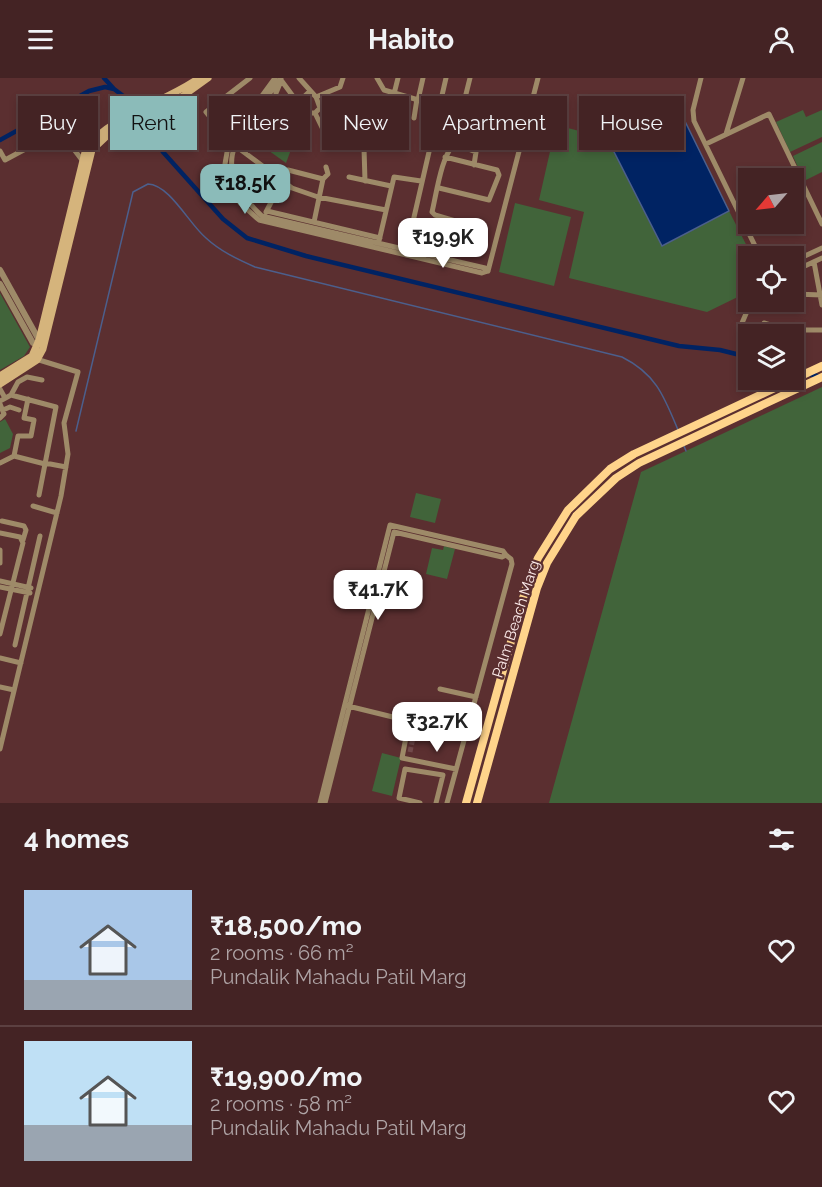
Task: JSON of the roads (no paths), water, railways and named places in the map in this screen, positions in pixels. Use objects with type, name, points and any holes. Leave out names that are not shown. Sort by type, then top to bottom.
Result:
[{"type":"main road","points":[[172,96],[199,78]]},
{"type":"main road","points":[[183,96],[208,78]]},
{"type":"main road","points":[[65,242],[86,148],[108,132]]},
{"type":"main road","points":[[0,384],[35,358],[92,150],[108,132]]},
{"type":"main road","points":[[0,376],[35,358]]},
{"type":"main road","name":"Palm Beach Marg","points":[[804,374],[822,366]]},
{"type":"main road","name":"Palm Beach Marg","points":[[477,803],[527,619],[547,563],[576,516],[600,491],[639,463],[822,377]]},
{"type":"main road","name":"Palm Beach Marg","points":[[466,803],[517,616],[538,558],[568,510],[593,483],[634,454],[770,390]]},
{"type":"street","points":[[227,96],[250,78]]},
{"type":"street","points":[[262,96],[274,78]]},
{"type":"street","points":[[299,78],[316,97],[320,108],[315,113],[310,113]]},
{"type":"street","points":[[316,97],[340,87],[343,78]]},
{"type":"street","points":[[377,78],[384,90],[421,101]]},
{"type":"street","points":[[394,94],[398,78]]},
{"type":"street","points":[[414,118],[423,78]]},
{"type":"street","points":[[442,96],[446,78]]},
{"type":"street","points":[[466,96],[470,78]]},
{"type":"street","points":[[263,216],[314,222],[406,252],[488,271],[538,78]]},
{"type":"street","points":[[701,78],[693,115],[755,246]]},
{"type":"street","points":[[726,134],[743,78]]},
{"type":"street","points":[[268,96],[282,79]]},
{"type":"street","points":[[282,79],[295,96]]},
{"type":"street","points":[[276,96],[282,79]]},
{"type":"street","points":[[305,96],[310,91]]},
{"type":"street","points":[[315,113],[322,129]]},
{"type":"street","points":[[706,144],[769,114],[822,224]]},
{"type":"street","points":[[0,151],[5,160],[33,145],[61,136],[82,160]]},
{"type":"street","points":[[231,150],[230,163],[234,182],[243,198],[263,216],[379,244]]},
{"type":"street","points":[[241,150],[292,188],[318,197],[386,210]]},
{"type":"street","points":[[364,150],[366,180]]},
{"type":"street","points":[[406,252],[429,150]]},
{"type":"street","points":[[448,150],[433,215],[479,228],[472,253]]},
{"type":"street","points":[[474,150],[474,165]]},
{"type":"street","points":[[439,188],[492,199],[499,172],[445,157]]},
{"type":"street","points":[[248,192],[266,167]]},
{"type":"street","points":[[314,222],[323,178],[328,174],[326,167]]},
{"type":"street","points":[[263,216],[283,182],[286,172],[290,169],[323,178]]},
{"type":"street","points":[[379,244],[393,179],[398,176],[421,181]]},
{"type":"street","points":[[349,177],[391,186]]},
{"type":"street","points":[[457,251],[464,224]]},
{"type":"street","points":[[460,238],[475,242]]},
{"type":"street","points":[[804,257],[822,248]]},
{"type":"street","points":[[804,266],[821,258],[822,266]]},
{"type":"street","points":[[814,262],[822,305]]},
{"type":"street","points":[[0,270],[39,345]]},
{"type":"street","points":[[0,284],[39,345]]},
{"type":"street","points":[[804,296],[821,295]]},
{"type":"street","points":[[764,323],[786,330],[822,330]]},
{"type":"street","points":[[0,749],[57,513],[68,454],[64,423],[78,372],[35,358]]},
{"type":"street","points":[[4,402],[18,382],[27,377],[42,380]]},
{"type":"street","points":[[0,389],[4,402],[4,415],[0,418]]},
{"type":"street","points":[[4,402],[28,399],[56,407],[39,495]]},
{"type":"street","points":[[14,456],[18,436],[31,436],[34,420],[24,417],[28,399]]},
{"type":"street","points":[[4,402],[19,410]]},
{"type":"street","points":[[0,463],[14,456],[66,467]]},
{"type":"street","points":[[33,506],[57,513]]},
{"type":"street","points":[[0,635],[26,530],[24,526],[2,521]]},
{"type":"street","points":[[320,803],[393,532],[390,525]]},
{"type":"street","points":[[390,525],[503,551],[512,559],[448,802],[437,800],[443,775],[405,769],[399,798],[420,803]]},
{"type":"street","points":[[325,803],[390,525]]},
{"type":"street","points":[[393,532],[502,557],[506,555]]},
{"type":"street","points":[[0,533],[23,540]]},
{"type":"street","points":[[15,645],[40,536]]},
{"type":"street","points":[[0,550],[0,563]]},
{"type":"street","points":[[0,581],[38,592]]},
{"type":"street","points":[[0,587],[12,586]]},
{"type":"street","points":[[0,658],[21,663]]},
{"type":"street","points":[[0,687],[14,690]]},
{"type":"street","points":[[440,689],[476,697]]},
{"type":"street","points":[[347,706],[466,735]]},
{"type":"street","points":[[417,723],[414,734],[406,732],[401,757],[456,770]]},
{"type":"street","points":[[409,759],[411,752]]},
{"type":"water","points":[[684,119],[729,211],[662,246],[613,150],[684,150]]},
{"type":"waterway","points":[[104,78],[114,89]]},
{"type":"waterway","points":[[0,140],[89,91],[105,87],[114,89],[126,98],[163,152],[223,219],[247,238],[306,256],[679,346],[720,350],[738,354]]},
{"type":"waterway","points":[[76,431],[133,192],[148,184],[156,186],[172,198],[211,243],[255,267],[622,357],[643,371],[658,387],[678,430]]},
{"type":"waterway","points":[[804,372],[820,377]]},
{"type":"waterway","points":[[684,446],[686,451]]},
{"type":"tunnel","points":[[410,752],[414,733]]}]
